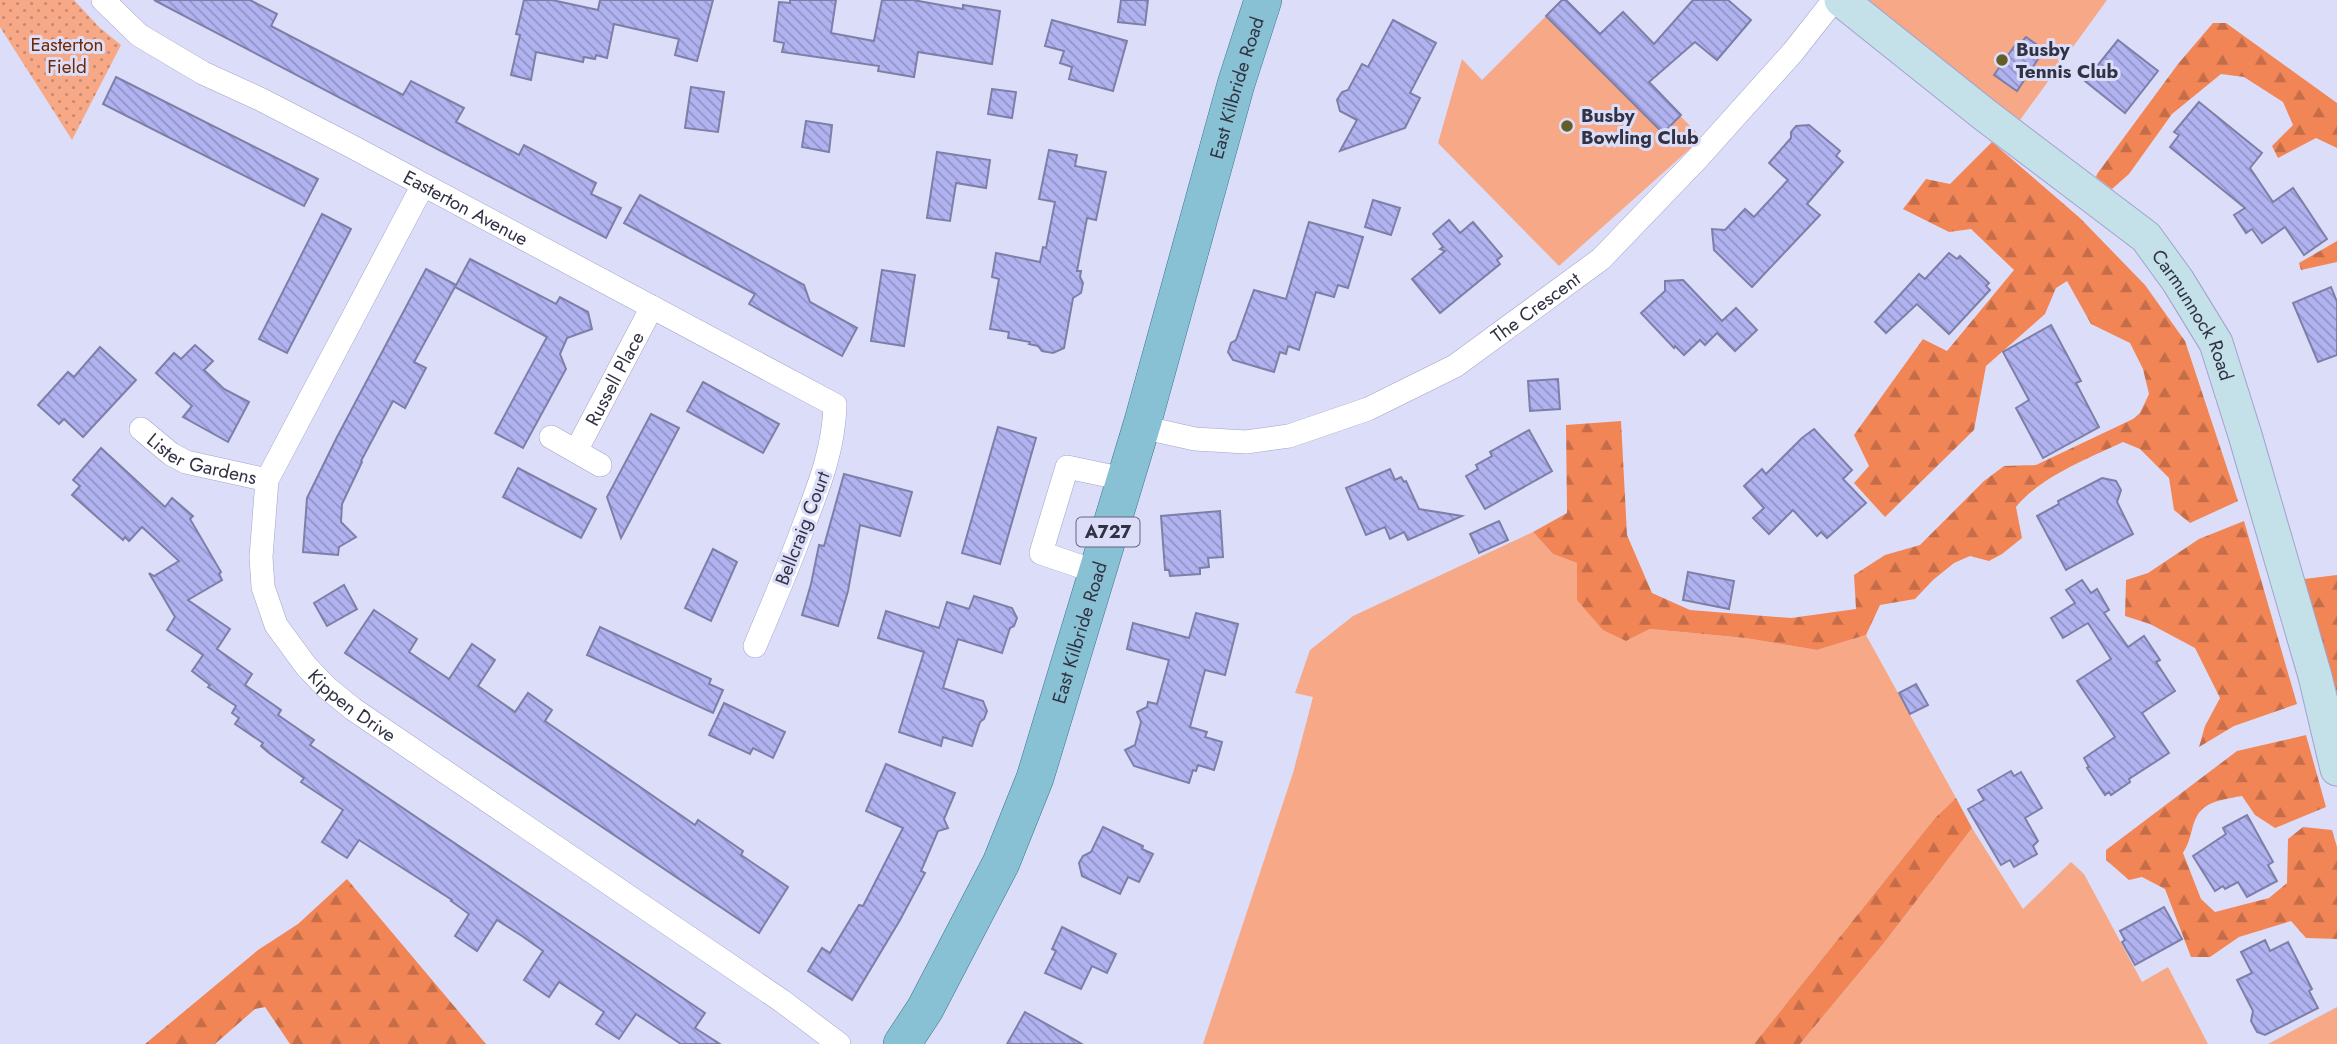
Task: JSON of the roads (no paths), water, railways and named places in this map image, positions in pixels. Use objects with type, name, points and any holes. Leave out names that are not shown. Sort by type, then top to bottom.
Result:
[{"type":"main road","name":"East Kilbride Road","points":[[902,1044],[926,1009],[1006,850],[1035,778],[1141,427],[1263,0]]},
{"type":"main road","name":"Carmunnock Road","points":[[1840,0],[1985,115],[2146,237],[2178,281],[2216,343],[2315,676],[2337,769]]},
{"type":"street","name":"Easterton Avenue","points":[[103,0],[139,35],[203,73],[260,99],[835,405]]},
{"type":"street","name":"The Crescent","points":[[1141,427],[1195,439],[1246,442],[1289,436],[1368,409],[1455,366],[1601,259],[1697,159],[1793,52],[1834,0]]},
{"type":"street","name":"Kippen Drive","points":[[423,185],[267,480],[262,531],[263,587],[276,625],[306,666],[353,709],[771,994],[839,1044]]},
{"type":"street","name":"Russell Place","points":[[576,451],[652,307]]},
{"type":"street","name":"Bellcraig Court","points":[[755,646],[825,470],[835,405]]},
{"type":"street","name":"Lister Gardens","points":[[141,429],[171,454],[186,462],[267,480]]},
{"type":"street","points":[[551,437],[600,465]]},
{"type":"street","points":[[1097,572],[1041,553],[1067,467],[1124,480]]},
{"type":"place","name":"Busby Tennis Club","points":[[2002,60]]},
{"type":"place","name":"Busby Bowling Club","points":[[1567,126]]},
{"type":"park label","name":"Easterton Field","points":[[67,55]]}]
